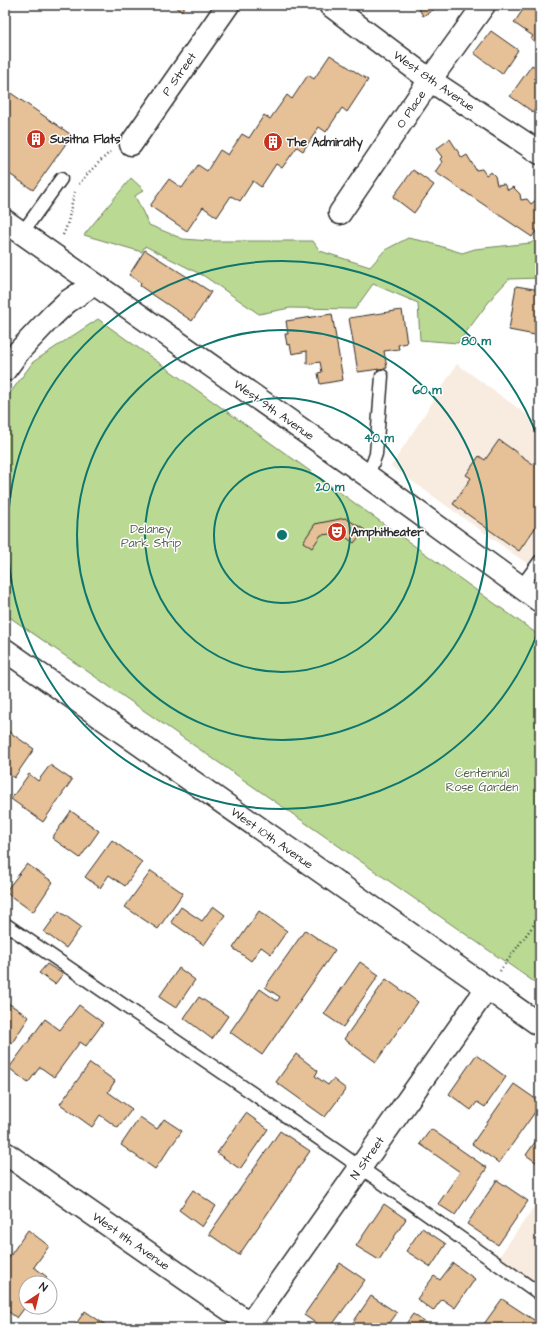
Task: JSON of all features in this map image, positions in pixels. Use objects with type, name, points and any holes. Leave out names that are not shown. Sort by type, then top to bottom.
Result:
[{"type":"street","name":"P Street","points":[[131,144],[228,5]]},
{"type":"street","name":"West 8th Avenue","points":[[330,5],[430,80],[540,153]]},
{"type":"street","name":"O Place","points":[[340,214],[430,80],[484,5]]},
{"type":"street","name":"West 9th Avenue","points":[[14,227],[368,476],[540,601]]},
{"type":"street","points":[[5,370],[19,351],[52,316],[67,302],[94,284]]},
{"type":"street","name":"West 10th Avenue","points":[[5,650],[540,1025]]},
{"type":"street","name":"N Street","points":[[251,1326],[487,988]]},
{"type":"street","name":"West 11th Avenue","points":[[5,1153],[251,1326]]},
{"type":"lane","points":[[14,227],[60,179]]},
{"type":"lane","points":[[368,476],[376,454],[382,376]]},
{"type":"lane","points":[[521,587],[540,561]]},
{"type":"lane","points":[[5,924],[360,1168],[540,1294]]},
{"type":"path","points":[[62,236],[70,219],[71,203],[77,186],[104,156],[118,146],[131,144]]},
{"type":"path","points":[[487,988],[540,916]]},
{"type":"shaded area","points":[[457,364],[540,424],[540,573],[391,466]]},
{"type":"shaded area","points":[[540,1198],[540,1287],[499,1257]]},
{"type":"green space","points":[[131,178],[144,190],[135,196],[149,225],[183,239],[210,241],[313,241],[320,251],[370,267],[385,250],[408,238],[427,242],[462,253],[475,249],[531,243],[540,237],[540,278],[509,279],[494,295],[458,343],[420,340],[418,303],[373,284],[355,309],[290,308],[259,314],[204,276],[145,246],[142,252],[84,235]]},
{"type":"green space","name":"Delaney Park Strip","points":[[98,319],[540,636],[540,986],[5,614],[5,400],[33,362]]},
{"type":"building","points":[[172,5],[186,5],[181,11]]},
{"type":"building","points":[[417,5],[441,5],[423,16]]},
{"type":"building","points":[[526,5],[537,5],[540,7],[540,45],[531,39],[533,36],[514,23]]},
{"type":"building","points":[[491,31],[518,50],[502,74],[474,53]]},
{"type":"building","name":"The Admiralty","points":[[330,55],[368,80],[347,112],[342,108],[326,132],[319,127],[303,151],[297,147],[282,168],[276,164],[261,187],[253,181],[240,201],[231,196],[217,217],[203,207],[187,231],[150,206],[169,179],[182,188],[198,165],[207,171],[220,150],[228,155],[242,134],[249,138],[264,115],[270,119],[287,95],[292,99],[308,75],[314,79]]},
{"type":"building","points":[[532,65],[540,70],[540,103],[533,112],[510,96]]},
{"type":"building","name":"Susitna Flats","points":[[5,89],[70,134],[65,145],[33,190],[5,171]]},
{"type":"building","points":[[450,139],[462,158],[467,155],[476,170],[482,169],[486,175],[491,172],[495,176],[497,185],[504,184],[508,190],[513,187],[520,194],[521,200],[527,199],[531,204],[536,200],[540,205],[540,225],[532,237],[435,172],[442,162],[440,159],[442,157],[436,149]]},
{"type":"building","points":[[413,170],[434,185],[414,213],[393,197]]},
{"type":"building","points":[[145,250],[211,292],[192,321],[140,286],[141,283],[129,275]]},
{"type":"building","points":[[516,286],[540,290],[540,336],[509,330]]},
{"type":"building","points":[[402,310],[407,343],[398,345],[399,349],[384,351],[387,368],[358,372],[349,318]]},
{"type":"building","points":[[332,314],[343,380],[320,384],[318,373],[322,372],[320,362],[307,364],[307,351],[292,354],[290,344],[287,345],[285,334],[288,334],[286,321]]},
{"type":"building","points":[[499,440],[540,469],[540,521],[519,551],[453,504],[471,478],[466,475],[479,456],[485,460]]},
{"type":"building","name":"Amphitheater","points":[[345,518],[365,530],[354,543],[340,533],[321,535],[312,548],[303,542],[315,524]]},
{"type":"building","points":[[5,729],[34,749],[14,778],[5,771]]},
{"type":"building","points":[[50,765],[72,780],[43,822],[11,799],[29,774],[38,781]]},
{"type":"building","points":[[71,811],[99,831],[80,858],[52,838]]},
{"type":"building","points":[[112,840],[142,862],[125,886],[109,875],[100,888],[85,877]]},
{"type":"building","points":[[27,864],[53,882],[33,912],[5,892]]},
{"type":"building","points":[[151,871],[183,893],[158,929],[125,907]]},
{"type":"building","points":[[213,906],[225,915],[204,945],[171,922],[181,907],[202,921]]},
{"type":"building","points":[[59,911],[81,927],[66,948],[44,932]]},
{"type":"building","points":[[259,911],[287,931],[271,954],[261,947],[251,961],[233,948]]},
{"type":"building","points":[[305,930],[335,950],[262,1055],[230,1032],[260,989],[277,1001],[280,997],[265,987]]},
{"type":"building","points":[[360,962],[379,975],[343,1027],[324,1014]]},
{"type":"building","points":[[47,964],[63,974],[55,984],[39,973]]},
{"type":"building","points":[[179,968],[195,980],[176,1008],[159,997]]},
{"type":"building","points":[[386,979],[418,1002],[376,1062],[344,1039]]},
{"type":"building","points":[[199,997],[228,1016],[212,1039],[184,1018]]},
{"type":"building","points":[[5,1001],[29,1017],[12,1043],[5,1038]]},
{"type":"building","points":[[79,1005],[103,1023],[86,1046],[80,1042],[54,1077],[40,1067],[28,1083],[9,1068],[45,1019],[60,1030]]},
{"type":"building","points":[[296,1054],[318,1071],[315,1076],[328,1085],[333,1079],[346,1089],[325,1117],[276,1082]]},
{"type":"building","points":[[476,1055],[506,1077],[485,1107],[477,1102],[471,1110],[449,1094]]},
{"type":"building","points":[[90,1063],[115,1081],[108,1092],[132,1109],[118,1128],[100,1115],[92,1127],[60,1104]]},
{"type":"building","points":[[514,1084],[540,1102],[540,1105],[499,1163],[472,1144]]},
{"type":"building","points":[[246,1113],[268,1129],[240,1169],[217,1153]]},
{"type":"building","points":[[140,1117],[157,1129],[164,1119],[182,1131],[155,1169],[121,1145]]},
{"type":"building","points":[[431,1129],[487,1168],[455,1215],[438,1204],[460,1172],[420,1144]]},
{"type":"building","points":[[280,1131],[310,1151],[239,1255],[209,1234]]},
{"type":"building","points":[[540,1135],[540,1165],[526,1155]]},
{"type":"building","points":[[497,1180],[528,1201],[498,1245],[467,1224]]},
{"type":"building","points":[[193,1190],[216,1206],[202,1227],[179,1210]]},
{"type":"building","points":[[384,1204],[406,1219],[379,1260],[356,1246]]},
{"type":"building","points":[[422,1228],[446,1244],[431,1267],[406,1251]]},
{"type":"building","points":[[28,1230],[49,1246],[34,1267],[44,1275],[18,1275],[18,1315],[19,1315],[17,1318],[5,1309],[5,1263]]},
{"type":"building","points":[[340,1263],[365,1280],[330,1328],[323,1328],[304,1315]]},
{"type":"building","points":[[453,1263],[475,1279],[455,1308],[442,1299],[433,1311],[417,1299],[434,1276],[440,1280]]},
{"type":"building","points":[[540,1273],[540,1289],[532,1284]]},
{"type":"building","points":[[371,1296],[397,1313],[386,1328],[351,1328],[350,1327]]},
{"type":"building","points":[[502,1299],[537,1322],[533,1328],[481,1328]]},
{"type":"building","points":[[85,1311],[110,1328],[73,1328]]},
{"type":"building","points":[[413,1314],[433,1328],[403,1328]]},
{"type":"place","name":"Susitna Flats","points":[[36,139]]},
{"type":"place","name":"The Admiralty","points":[[273,142]]},
{"type":"place","name":"Amphitheater","points":[[337,532]]},
{"type":"park label","name":"Centennial Rose Garden","points":[[482,780]]}]
